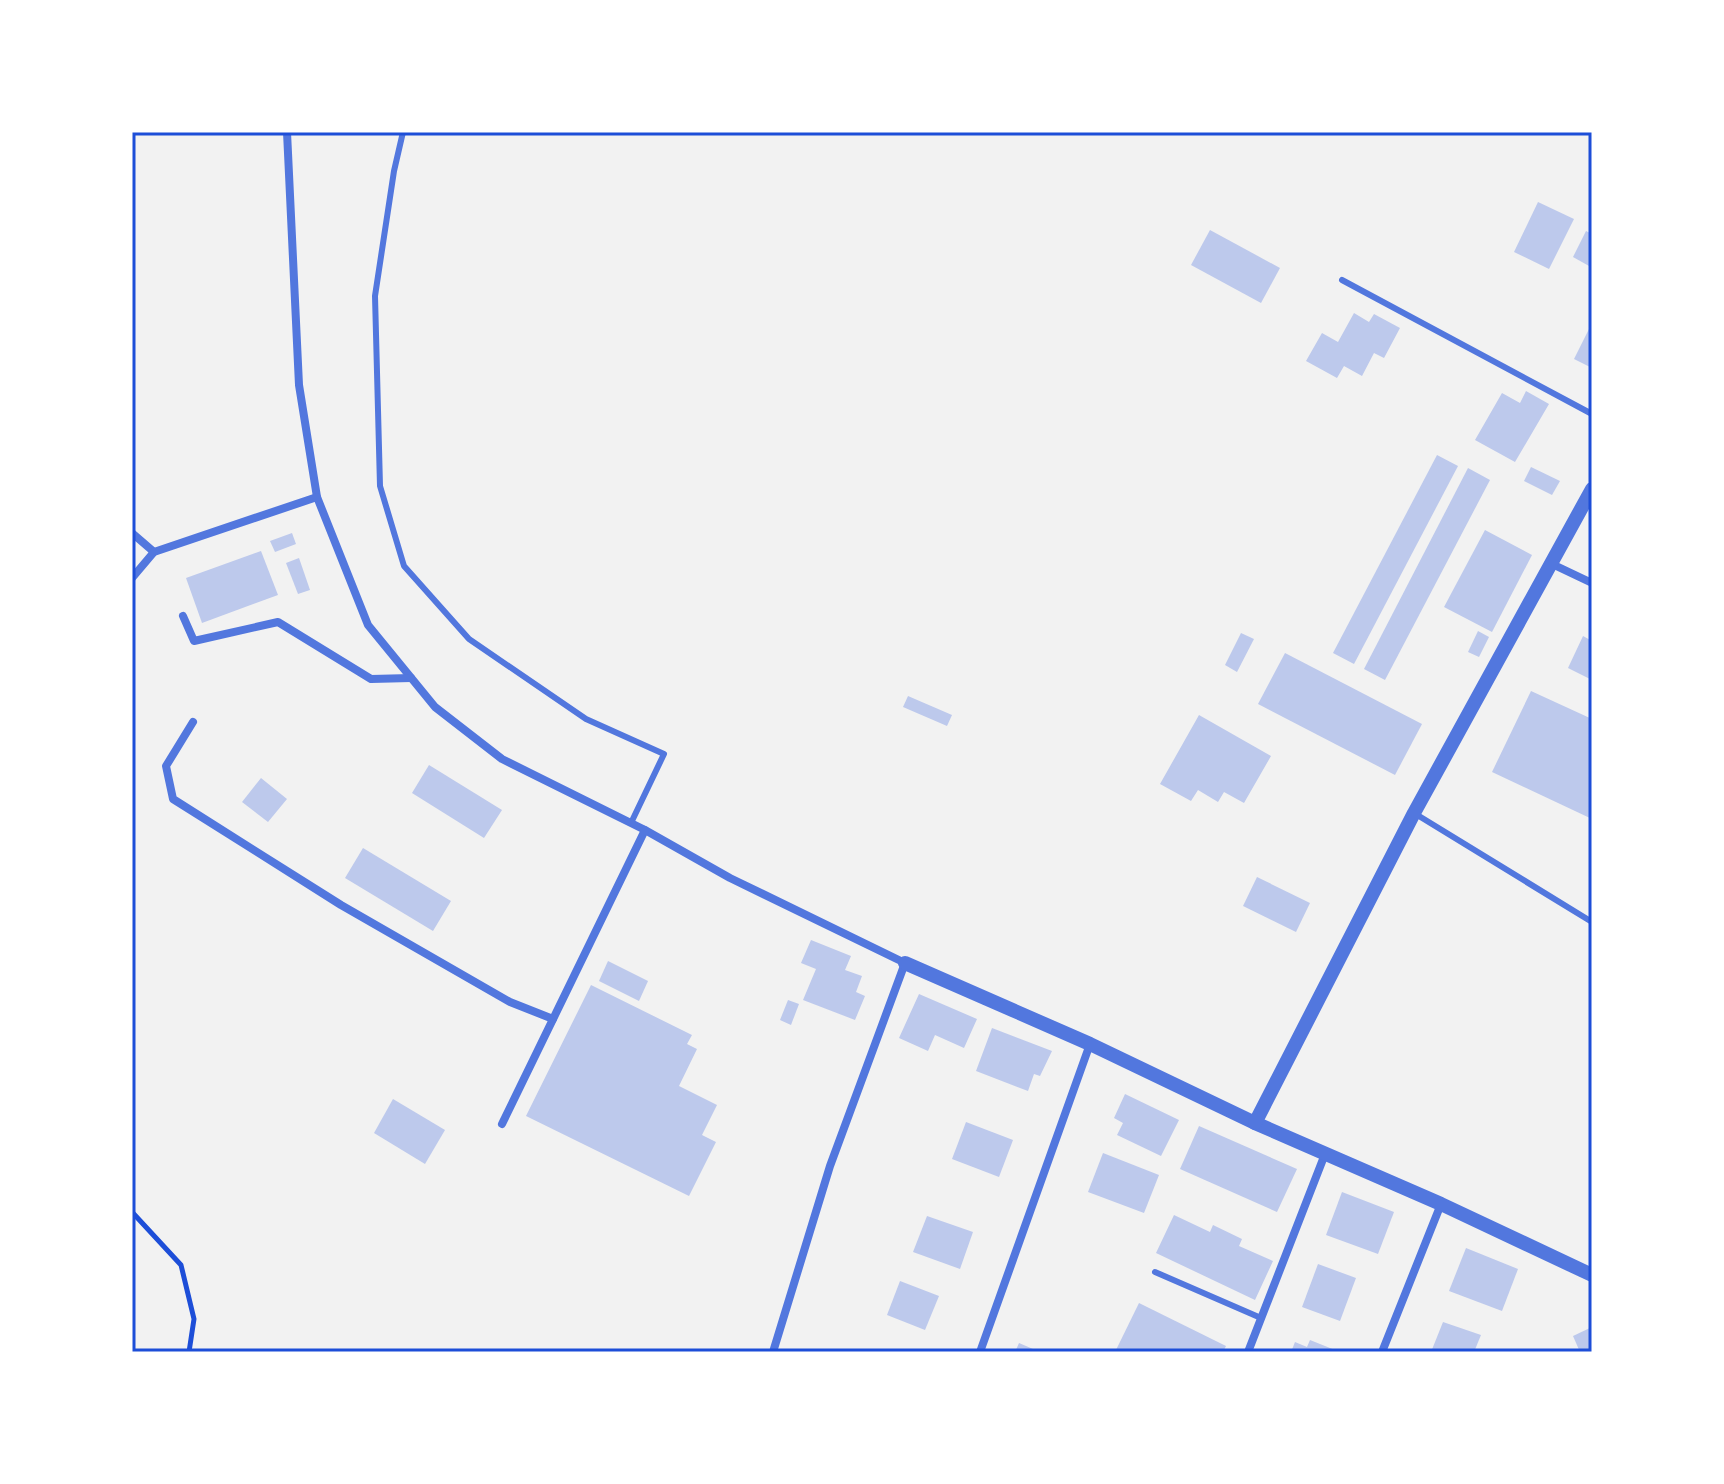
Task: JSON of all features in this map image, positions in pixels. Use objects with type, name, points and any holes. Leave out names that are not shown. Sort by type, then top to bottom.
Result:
[{"type":"street","points":[[287,132],[299,385],[317,497],[368,625],[435,707],[502,759],[645,830],[730,878],[905,963],[1090,1044],[1255,1123],[1441,1204],[1592,1275]]},
{"type":"street","points":[[1255,1123],[1414,813],[1592,489]]},
{"type":"street","points":[[132,578],[154,552],[317,497]]},
{"type":"street","points":[[132,533],[154,552]]},
{"type":"street","points":[[1552,564],[1592,583]]},
{"type":"street","points":[[183,616],[194,641],[278,622],[371,679],[411,678]]},
{"type":"street","points":[[193,722],[166,766],[173,799],[341,905],[510,1002],[553,1019]]},
{"type":"street","points":[[502,1124],[645,830]]},
{"type":"street","points":[[773,1352],[830,1166],[905,963]]},
{"type":"street","points":[[980,1352],[1090,1044]]},
{"type":"street","points":[[1248,1352],[1325,1154]]},
{"type":"street","points":[[1382,1352],[1441,1204]]},
{"type":"lane","points":[[403,132],[375,296],[380,486],[404,566],[469,639],[586,719],[664,754],[631,823]]},
{"type":"lane","points":[[1342,280],[1592,414]]},
{"type":"lane","points":[[1414,813],[1592,922]]},
{"type":"lane","points":[[1155,1272],[1261,1318]]},
{"type":"path","points":[[132,1212],[181,1265],[194,1319],[189,1352]]},
{"type":"building","points":[[1538,202],[1574,219],[1549,269],[1514,252]]},
{"type":"building","points":[[1210,230],[1280,268],[1261,303],[1191,265]]},
{"type":"building","points":[[1586,231],[1592,234],[1592,261],[1589,266],[1573,257]]},
{"type":"building","points":[[1354,313],[1369,322],[1374,314],[1400,328],[1384,358],[1374,353],[1362,376],[1344,366],[1337,378],[1306,361],[1322,333],[1338,342]]},
{"type":"building","points":[[1592,323],[1592,368],[1574,359]]},
{"type":"building","points":[[1526,391],[1549,404],[1515,462],[1475,440],[1502,393],[1520,403]]},
{"type":"building","points":[[1437,455],[1458,466],[1354,664],[1333,653]]},
{"type":"building","points":[[1531,467],[1560,481],[1552,495],[1524,481]]},
{"type":"building","points":[[1468,468],[1490,480],[1385,680],[1364,669]]},
{"type":"building","points":[[1485,530],[1532,555],[1492,632],[1444,607]]},
{"type":"building","points":[[292,533],[296,544],[275,552],[270,541]]},
{"type":"building","points":[[261,551],[278,595],[202,623],[186,578]]},
{"type":"building","points":[[299,558],[310,590],[298,594],[286,563]]},
{"type":"building","points":[[1478,631],[1489,637],[1479,657],[1468,652]]},
{"type":"building","points":[[1241,633],[1254,639],[1237,672],[1225,665]]},
{"type":"building","points":[[1583,636],[1592,641],[1592,680],[1568,668]]},
{"type":"building","points":[[1285,653],[1422,724],[1395,775],[1258,704]]},
{"type":"building","points":[[1531,691],[1592,719],[1592,819],[1492,772]]},
{"type":"building","points":[[908,696],[952,715],[947,726],[903,707]]},
{"type":"building","points":[[1199,715],[1271,756],[1244,803],[1224,792],[1218,802],[1198,790],[1191,801],[1160,784]]},
{"type":"building","points":[[429,765],[502,810],[484,838],[412,793]]},
{"type":"building","points":[[261,778],[287,799],[268,822],[242,802]]},
{"type":"building","points":[[363,848],[451,901],[433,931],[345,878]]},
{"type":"building","points":[[1257,877],[1310,903],[1296,932],[1243,906]]},
{"type":"building","points":[[811,940],[851,956],[845,970],[862,976],[856,992],[865,996],[855,1020],[803,1000],[816,969],[801,963]]},
{"type":"building","points":[[608,961],[648,981],[639,1001],[599,981]]},
{"type":"building","points":[[591,985],[692,1035],[687,1044],[697,1049],[679,1086],[717,1105],[702,1135],[716,1142],[689,1196],[526,1116]]},
{"type":"building","points":[[919,994],[977,1019],[964,1048],[935,1035],[928,1051],[899,1038]]},
{"type":"building","points":[[788,1000],[799,1004],[791,1025],[780,1020]]},
{"type":"building","points":[[992,1028],[1052,1051],[1040,1076],[1034,1074],[1028,1091],[976,1071]]},
{"type":"building","points":[[1125,1094],[1179,1120],[1161,1156],[1117,1135],[1123,1123],[1114,1118]]},
{"type":"building","points":[[393,1099],[445,1130],[425,1164],[374,1133]]},
{"type":"building","points":[[966,1122],[1013,1140],[999,1177],[952,1159]]},
{"type":"building","points":[[1199,1126],[1297,1169],[1277,1212],[1180,1169]]},
{"type":"building","points":[[1103,1153],[1159,1175],[1144,1213],[1088,1192]]},
{"type":"building","points":[[1342,1192],[1394,1212],[1378,1254],[1326,1235]]},
{"type":"building","points":[[1174,1215],[1210,1232],[1213,1225],[1242,1239],[1239,1246],[1273,1261],[1255,1300],[1156,1253]]},
{"type":"building","points":[[927,1216],[973,1232],[960,1269],[913,1252]]},
{"type":"building","points":[[1466,1248],[1518,1269],[1502,1311],[1449,1291]]},
{"type":"building","points":[[1318,1264],[1356,1278],[1340,1321],[1302,1307]]},
{"type":"building","points":[[900,1281],[939,1296],[925,1330],[887,1315]]},
{"type":"building","points":[[1139,1303],[1226,1346],[1223,1352],[1115,1352]]},
{"type":"building","points":[[1443,1322],[1481,1335],[1474,1352],[1431,1352]]},
{"type":"building","points":[[1592,1327],[1592,1352],[1580,1352],[1573,1336]]},
{"type":"building","points":[[1310,1340],[1340,1352],[1291,1352],[1295,1342],[1307,1347]]},
{"type":"building","points":[[1019,1343],[1040,1352],[1015,1352]]}]
